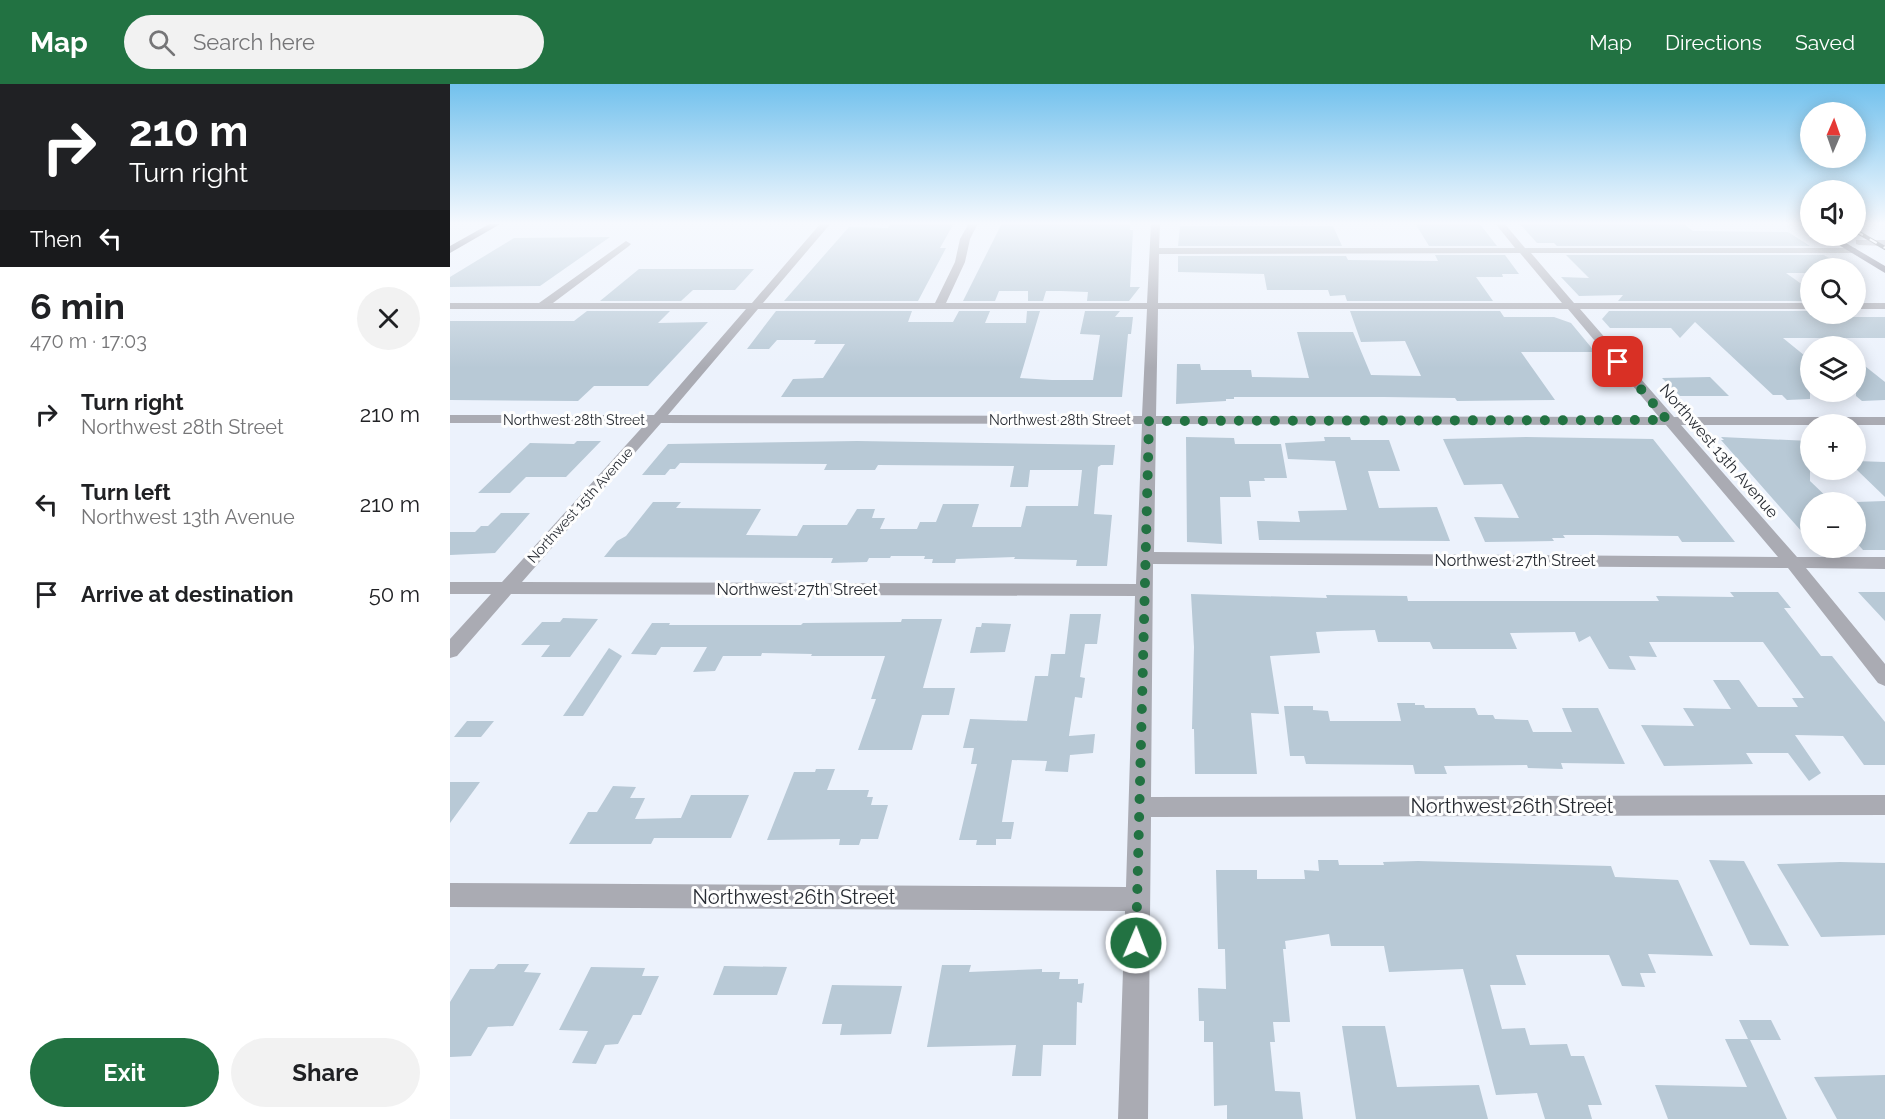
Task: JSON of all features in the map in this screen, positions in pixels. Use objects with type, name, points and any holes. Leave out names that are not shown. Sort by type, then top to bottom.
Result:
[{"type":"street","points":[[543,305],[589,271]]},
{"type":"street","name":"Northwest 15th Avenue","points":[[450,651],[657,420],[784,271]]},
{"type":"street","points":[[939,306],[956,271]]},
{"type":"street","points":[[1133,1119],[1144,590],[1154,271]]},
{"type":"street","name":"Northwest 13th Avenue","points":[[1541,271],[1667,420],[1792,561],[1885,678]]},
{"type":"street","points":[[450,306],[1800,306]]},
{"type":"street","points":[[1866,306],[1885,306]]},
{"type":"street","name":"Northwest 28th Street","points":[[450,419],[1885,421]]},
{"type":"street","name":"Northwest 27th Street","points":[[1145,558],[1885,563]]},
{"type":"street","name":"Northwest 27th Street","points":[[450,588],[1144,590]]},
{"type":"street","name":"Northwest 26th Street","points":[[1139,807],[1885,805]]},
{"type":"street","name":"Northwest 26th Street","points":[[450,895],[1137,899]]},
{"type":"building","points":[[459,271],[561,271],[540,286],[450,287],[450,277]]},
{"type":"building","points":[[636,271],[752,271],[735,290],[693,290],[681,301],[600,301]]},
{"type":"building","points":[[810,271],[934,271],[918,301],[784,301]]},
{"type":"building","points":[[978,271],[1131,271],[1130,287],[1140,287],[1129,301],[1087,301],[1088,292],[1046,291],[1043,301],[1028,301],[1028,291],[999,291],[995,301],[963,301]]},
{"type":"building","points":[[1517,271],[1519,274],[1502,274],[1503,277],[1476,277],[1493,301],[1347,301],[1345,295],[1330,296],[1328,290],[1267,290],[1264,274],[1178,272]]},
{"type":"building","points":[[1582,271],[1800,271],[1786,273],[1800,283],[1800,301],[1618,301],[1623,295],[1579,296],[1561,277],[1589,278]]},
{"type":"building","points":[[587,311],[670,311],[658,323],[708,322],[648,386],[594,386],[578,401],[450,400],[450,321],[574,321]]},
{"type":"building","points":[[776,311],[912,311],[908,322],[953,322],[959,311],[990,311],[985,323],[1026,323],[1027,311],[1040,311],[1020,378],[1052,380],[1093,380],[1100,335],[1080,334],[1085,311],[1120,311],[1115,317],[1133,317],[1131,334],[1128,334],[1122,397],[781,397],[793,379],[823,378],[845,344],[814,344],[816,340],[777,340],[769,349],[747,349]]},
{"type":"building","points":[[1350,311],[1500,311],[1504,317],[1554,317],[1571,323],[1595,352],[1521,352],[1555,400],[1457,401],[1455,398],[1234,397],[1226,401],[1176,404],[1177,364],[1200,364],[1201,370],[1251,370],[1252,377],[1309,378],[1297,332],[1353,332],[1371,375],[1421,376],[1405,341],[1361,342]]},
{"type":"building","points":[[1609,311],[1800,311],[1800,324],[1866,324],[1866,317],[1885,317],[1885,338],[1800,336],[1800,338],[1783,338],[1800,352],[1800,399],[1787,400],[1782,395],[1773,395],[1695,322],[1680,338],[1671,328],[1610,328],[1602,319]]},
{"type":"building","points":[[1866,367],[1885,382],[1885,400],[1866,401]]},
{"type":"building","points":[[1710,377],[1729,396],[1680,396],[1662,378]]},
{"type":"building","points":[[1186,437],[1234,438],[1235,444],[1281,444],[1287,478],[1264,478],[1265,481],[1249,481],[1251,497],[1220,497],[1222,544],[1187,542]]},
{"type":"building","points":[[1324,437],[1389,440],[1400,471],[1368,471],[1379,508],[1437,507],[1450,541],[1259,540],[1257,521],[1300,522],[1298,511],[1347,510],[1335,461],[1288,459],[1285,443],[1325,441]]},
{"type":"building","points":[[1526,437],[1653,439],[1735,542],[1682,542],[1678,536],[1563,535],[1565,538],[1552,538],[1554,541],[1485,542],[1474,517],[1519,518],[1502,484],[1464,485],[1443,439]]},
{"type":"building","points":[[1721,437],[1800,441],[1800,480],[1810,480],[1822,492],[1800,492],[1800,530],[1721,440],[1724,440]]},
{"type":"building","points":[[577,441],[601,441],[566,477],[526,477],[510,493],[478,493],[530,443],[574,444]]},
{"type":"building","points":[[857,441],[1115,445],[1113,465],[1098,467],[1094,514],[1112,515],[1107,566],[1076,566],[1077,560],[1014,559],[1015,557],[956,559],[955,563],[932,563],[933,559],[924,559],[925,556],[891,556],[890,558],[869,558],[867,562],[831,563],[833,558],[604,557],[617,541],[626,536],[653,502],[681,502],[676,508],[761,509],[746,535],[797,536],[803,525],[847,525],[857,509],[875,509],[872,518],[885,518],[880,529],[917,529],[920,522],[936,522],[943,504],[979,504],[972,527],[1021,527],[1026,506],[1078,506],[1082,470],[1030,470],[1028,487],[1010,487],[1014,466],[878,465],[875,470],[824,470],[827,464],[680,463],[665,475],[642,475],[668,444]]},
{"type":"building","points":[[1866,461],[1885,462],[1885,497],[1866,479]]},
{"type":"building","points":[[1885,501],[1885,550],[1866,550],[1866,502]]},
{"type":"building","points":[[501,513],[530,513],[495,553],[450,555],[450,532],[475,532],[481,526],[488,526]]},
{"type":"building","points":[[1730,592],[1778,592],[1791,608],[1784,608],[1821,656],[1832,656],[1885,722],[1885,765],[1864,765],[1843,736],[1795,735],[1821,773],[1809,781],[1788,753],[1746,753],[1753,764],[1664,766],[1641,725],[1694,726],[1683,708],[1731,709],[1713,680],[1739,680],[1758,707],[1798,707],[1792,698],[1804,698],[1763,642],[1649,642],[1657,657],[1629,656],[1636,670],[1609,669],[1590,636],[1579,642],[1575,632],[1510,633],[1517,649],[1433,649],[1430,642],[1378,642],[1375,630],[1316,632],[1320,653],[1270,656],[1279,714],[1251,713],[1257,774],[1195,774],[1194,729],[1192,729],[1194,647],[1191,594],[1327,598],[1326,595],[1407,596],[1408,601],[1659,601],[1656,596],[1734,597]]},
{"type":"building","points":[[1858,592],[1885,592],[1885,621]]},
{"type":"building","points":[[1070,614],[1101,614],[1097,644],[1085,644],[1080,677],[1085,678],[1082,698],[1075,697],[1069,736],[1095,734],[1093,753],[1070,755],[1068,772],[1045,771],[1047,761],[1012,760],[1002,822],[1014,822],[1011,839],[996,839],[996,845],[976,845],[977,840],[959,840],[977,764],[971,764],[974,748],[963,748],[970,719],[1027,721],[1035,676],[1048,676],[1051,654],[1065,654]]},
{"type":"building","points":[[563,618],[598,619],[570,657],[541,657],[550,645],[521,645],[542,622],[560,622]]},
{"type":"building","points":[[902,619],[942,619],[923,688],[955,688],[949,715],[922,715],[912,750],[858,750],[876,699],[871,699],[885,656],[811,656],[812,654],[762,653],[761,656],[723,656],[715,671],[693,672],[707,647],[661,647],[656,655],[631,654],[652,623],[801,625],[803,623],[901,622]]},
{"type":"building","points":[[982,623],[1011,624],[1005,652],[970,653],[976,627],[981,627]]},
{"type":"building","points":[[609,648],[622,656],[583,716],[563,716]]},
{"type":"building","points":[[1397,703],[1415,703],[1415,705],[1424,705],[1425,708],[1475,708],[1478,715],[1493,715],[1495,719],[1528,720],[1533,732],[1572,732],[1562,708],[1598,708],[1625,764],[1561,763],[1563,769],[1528,768],[1527,765],[1444,766],[1447,774],[1415,774],[1413,765],[1306,764],[1304,756],[1290,756],[1284,706],[1313,706],[1313,710],[1328,711],[1330,721],[1401,721]]},
{"type":"building","points":[[467,721],[494,721],[481,737],[454,737]]},
{"type":"building","points":[[816,769],[835,769],[827,790],[869,790],[867,797],[873,797],[871,805],[888,805],[878,839],[861,839],[859,845],[839,845],[840,839],[767,840],[794,772],[815,772]]},
{"type":"building","points":[[450,782],[480,782],[450,823]]},
{"type":"building","points":[[613,786],[636,787],[630,798],[645,798],[635,819],[681,818],[691,795],[749,795],[731,838],[654,838],[651,844],[569,844],[588,812],[597,812]]},
{"type":"building","points":[[1318,860],[1338,860],[1339,865],[1384,865],[1383,862],[1418,861],[1611,866],[1615,877],[1678,880],[1713,956],[1648,954],[1656,973],[1640,973],[1645,987],[1622,986],[1609,955],[1516,955],[1526,985],[1490,985],[1502,1029],[1525,1028],[1530,1045],[1567,1044],[1571,1056],[1584,1056],[1602,1105],[1588,1105],[1592,1119],[1545,1119],[1537,1093],[1496,1095],[1463,969],[1389,972],[1384,946],[1331,946],[1329,934],[1285,941],[1286,949],[1283,949],[1290,1022],[1273,1022],[1275,1042],[1270,1042],[1275,1091],[1300,1092],[1303,1119],[1227,1119],[1227,1105],[1214,1106],[1213,1042],[1204,1042],[1204,1021],[1199,1021],[1198,988],[1226,989],[1225,949],[1218,949],[1216,870],[1257,870],[1257,879],[1305,879],[1304,870],[1319,871]]},
{"type":"building","points":[[1709,860],[1744,861],[1789,946],[1750,945]]},
{"type":"building","points":[[1885,863],[1885,935],[1821,937],[1777,864]]},
{"type":"building","points":[[498,964],[529,964],[524,972],[541,973],[513,1026],[488,1027],[471,1056],[450,1057],[450,1002],[470,969],[494,969]]},
{"type":"building","points":[[942,965],[971,965],[969,972],[1042,969],[1042,972],[1060,972],[1059,979],[1078,979],[1078,984],[1084,983],[1082,1003],[1077,1002],[1076,1045],[1043,1045],[1041,1076],[1012,1076],[1016,1045],[927,1047]]},
{"type":"building","points":[[724,966],[787,967],[777,995],[713,995]]},
{"type":"building","points":[[591,967],[645,968],[642,976],[659,976],[641,1015],[633,1015],[618,1044],[605,1045],[596,1064],[572,1063],[588,1031],[559,1030]]},
{"type":"building","points":[[832,985],[902,986],[891,1034],[840,1035],[842,1024],[822,1024]]},
{"type":"building","points":[[1739,1020],[1771,1020],[1781,1040],[1750,1040],[1787,1119],[1668,1119],[1655,1085],[1747,1087],[1725,1039],[1748,1039]]},
{"type":"building","points":[[1342,1026],[1385,1026],[1397,1087],[1479,1085],[1488,1119],[1356,1119]]},
{"type":"building","points":[[1885,1075],[1885,1119],[1837,1119],[1814,1077]]},
{"type":"route","points":[[1136,943],[1149,421],[1667,420],[1618,362]]}]
